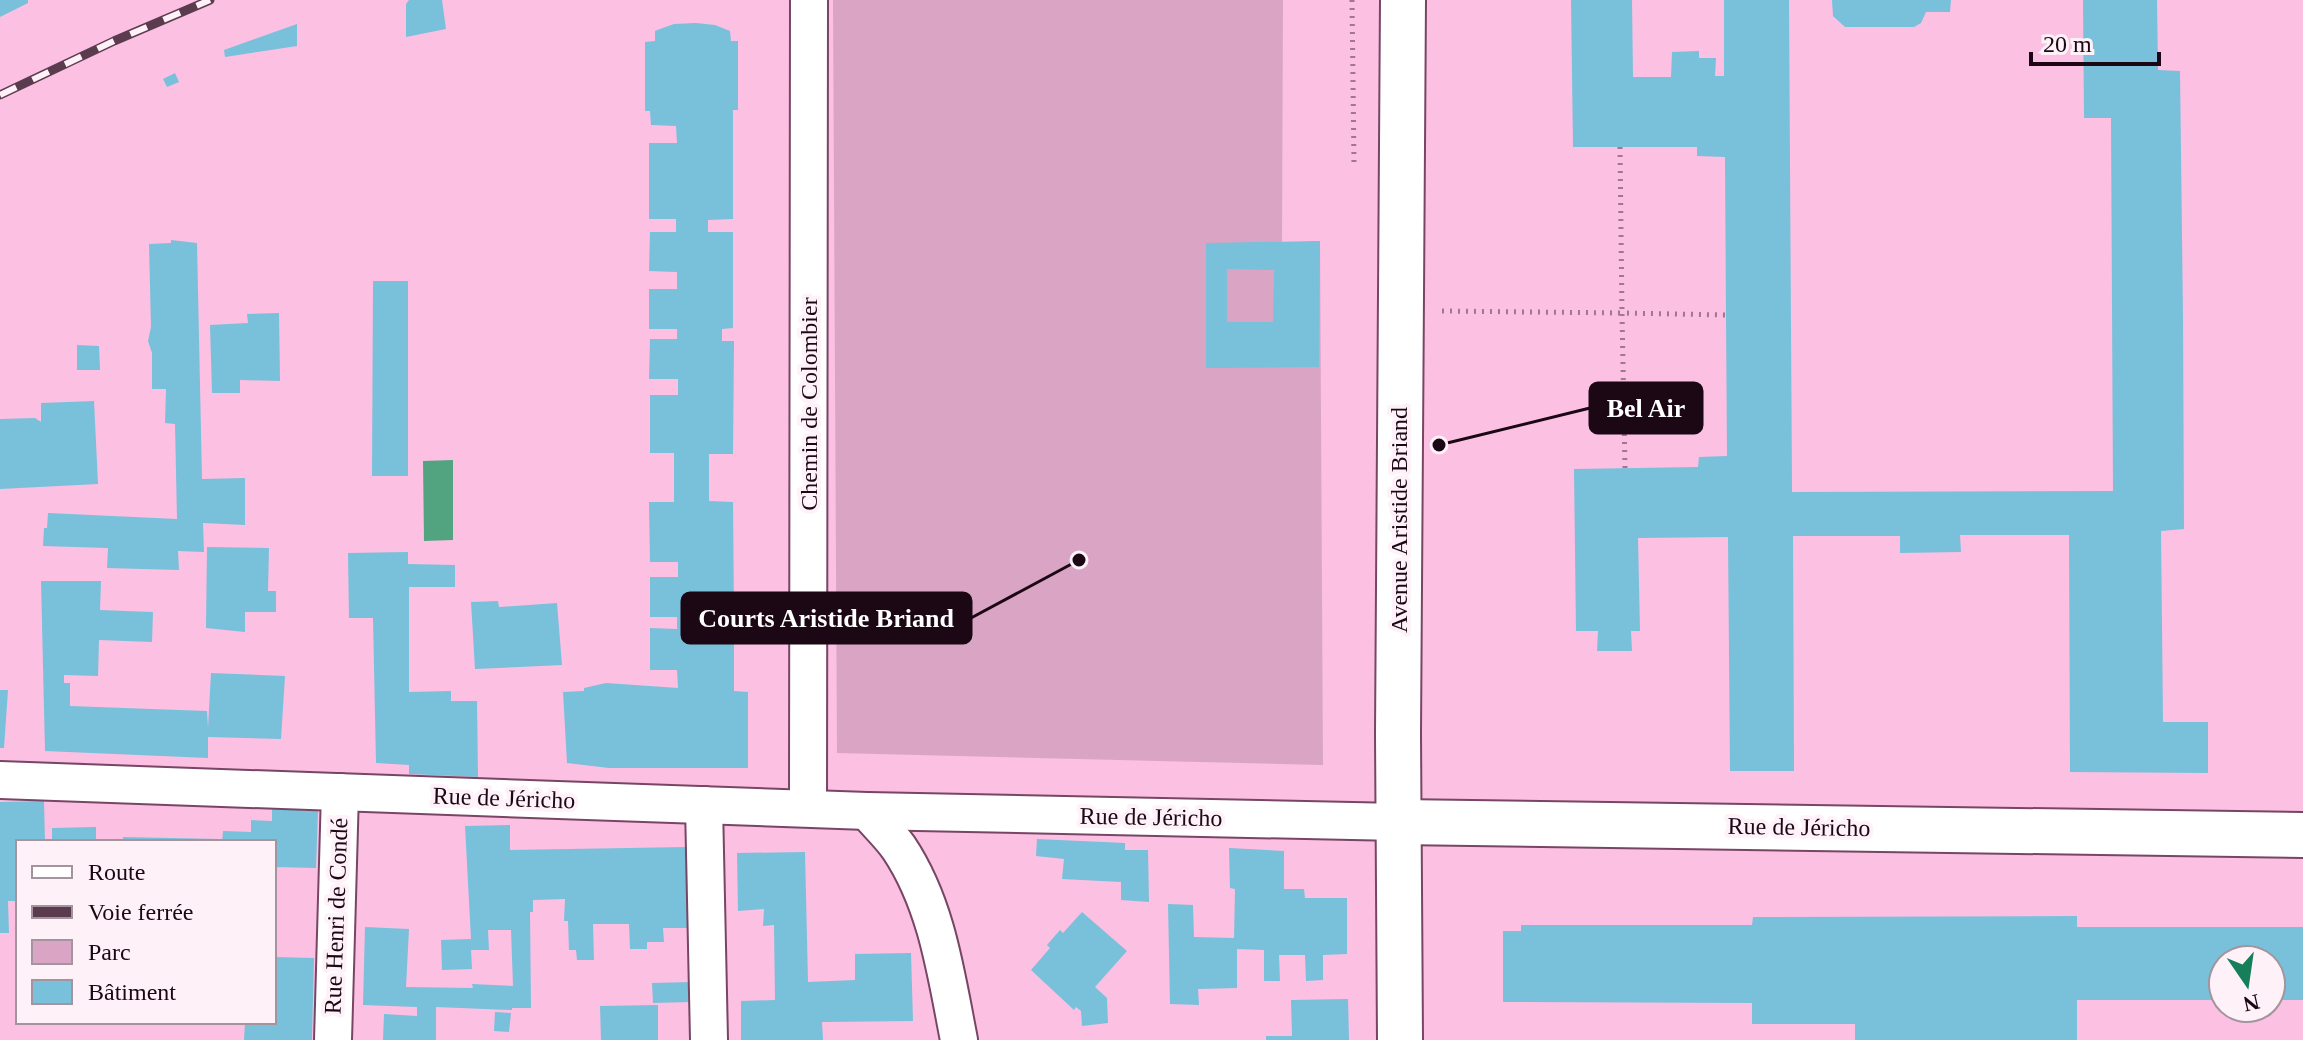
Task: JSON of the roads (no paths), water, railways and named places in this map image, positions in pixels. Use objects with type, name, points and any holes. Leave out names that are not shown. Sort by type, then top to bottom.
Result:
[{"type":"street","name":"Chemin de Colombier","points":[[808,808],[809,0]]},
{"type":"street","name":"Avenue Aristide Briand","points":[[1400,1040],[1403,0]]},
{"type":"street","name":"Rue de Jéricho","points":[[0,780],[867,811],[2303,835]]},
{"type":"street","name":"Rue Henri de Condé","points":[[333,1040],[340,792]]},
{"type":"street","points":[[704,805],[709,1040]]},
{"type":"street","points":[[867,811],[898,847],[938,933],[959,1040]]},
{"type":"railway","points":[[0,95],[210,0]]},
{"type":"place","name":"Bel Air","points":[[1439,445]]},
{"type":"place","name":"Courts Aristide Briand","points":[[1079,560]]}]
